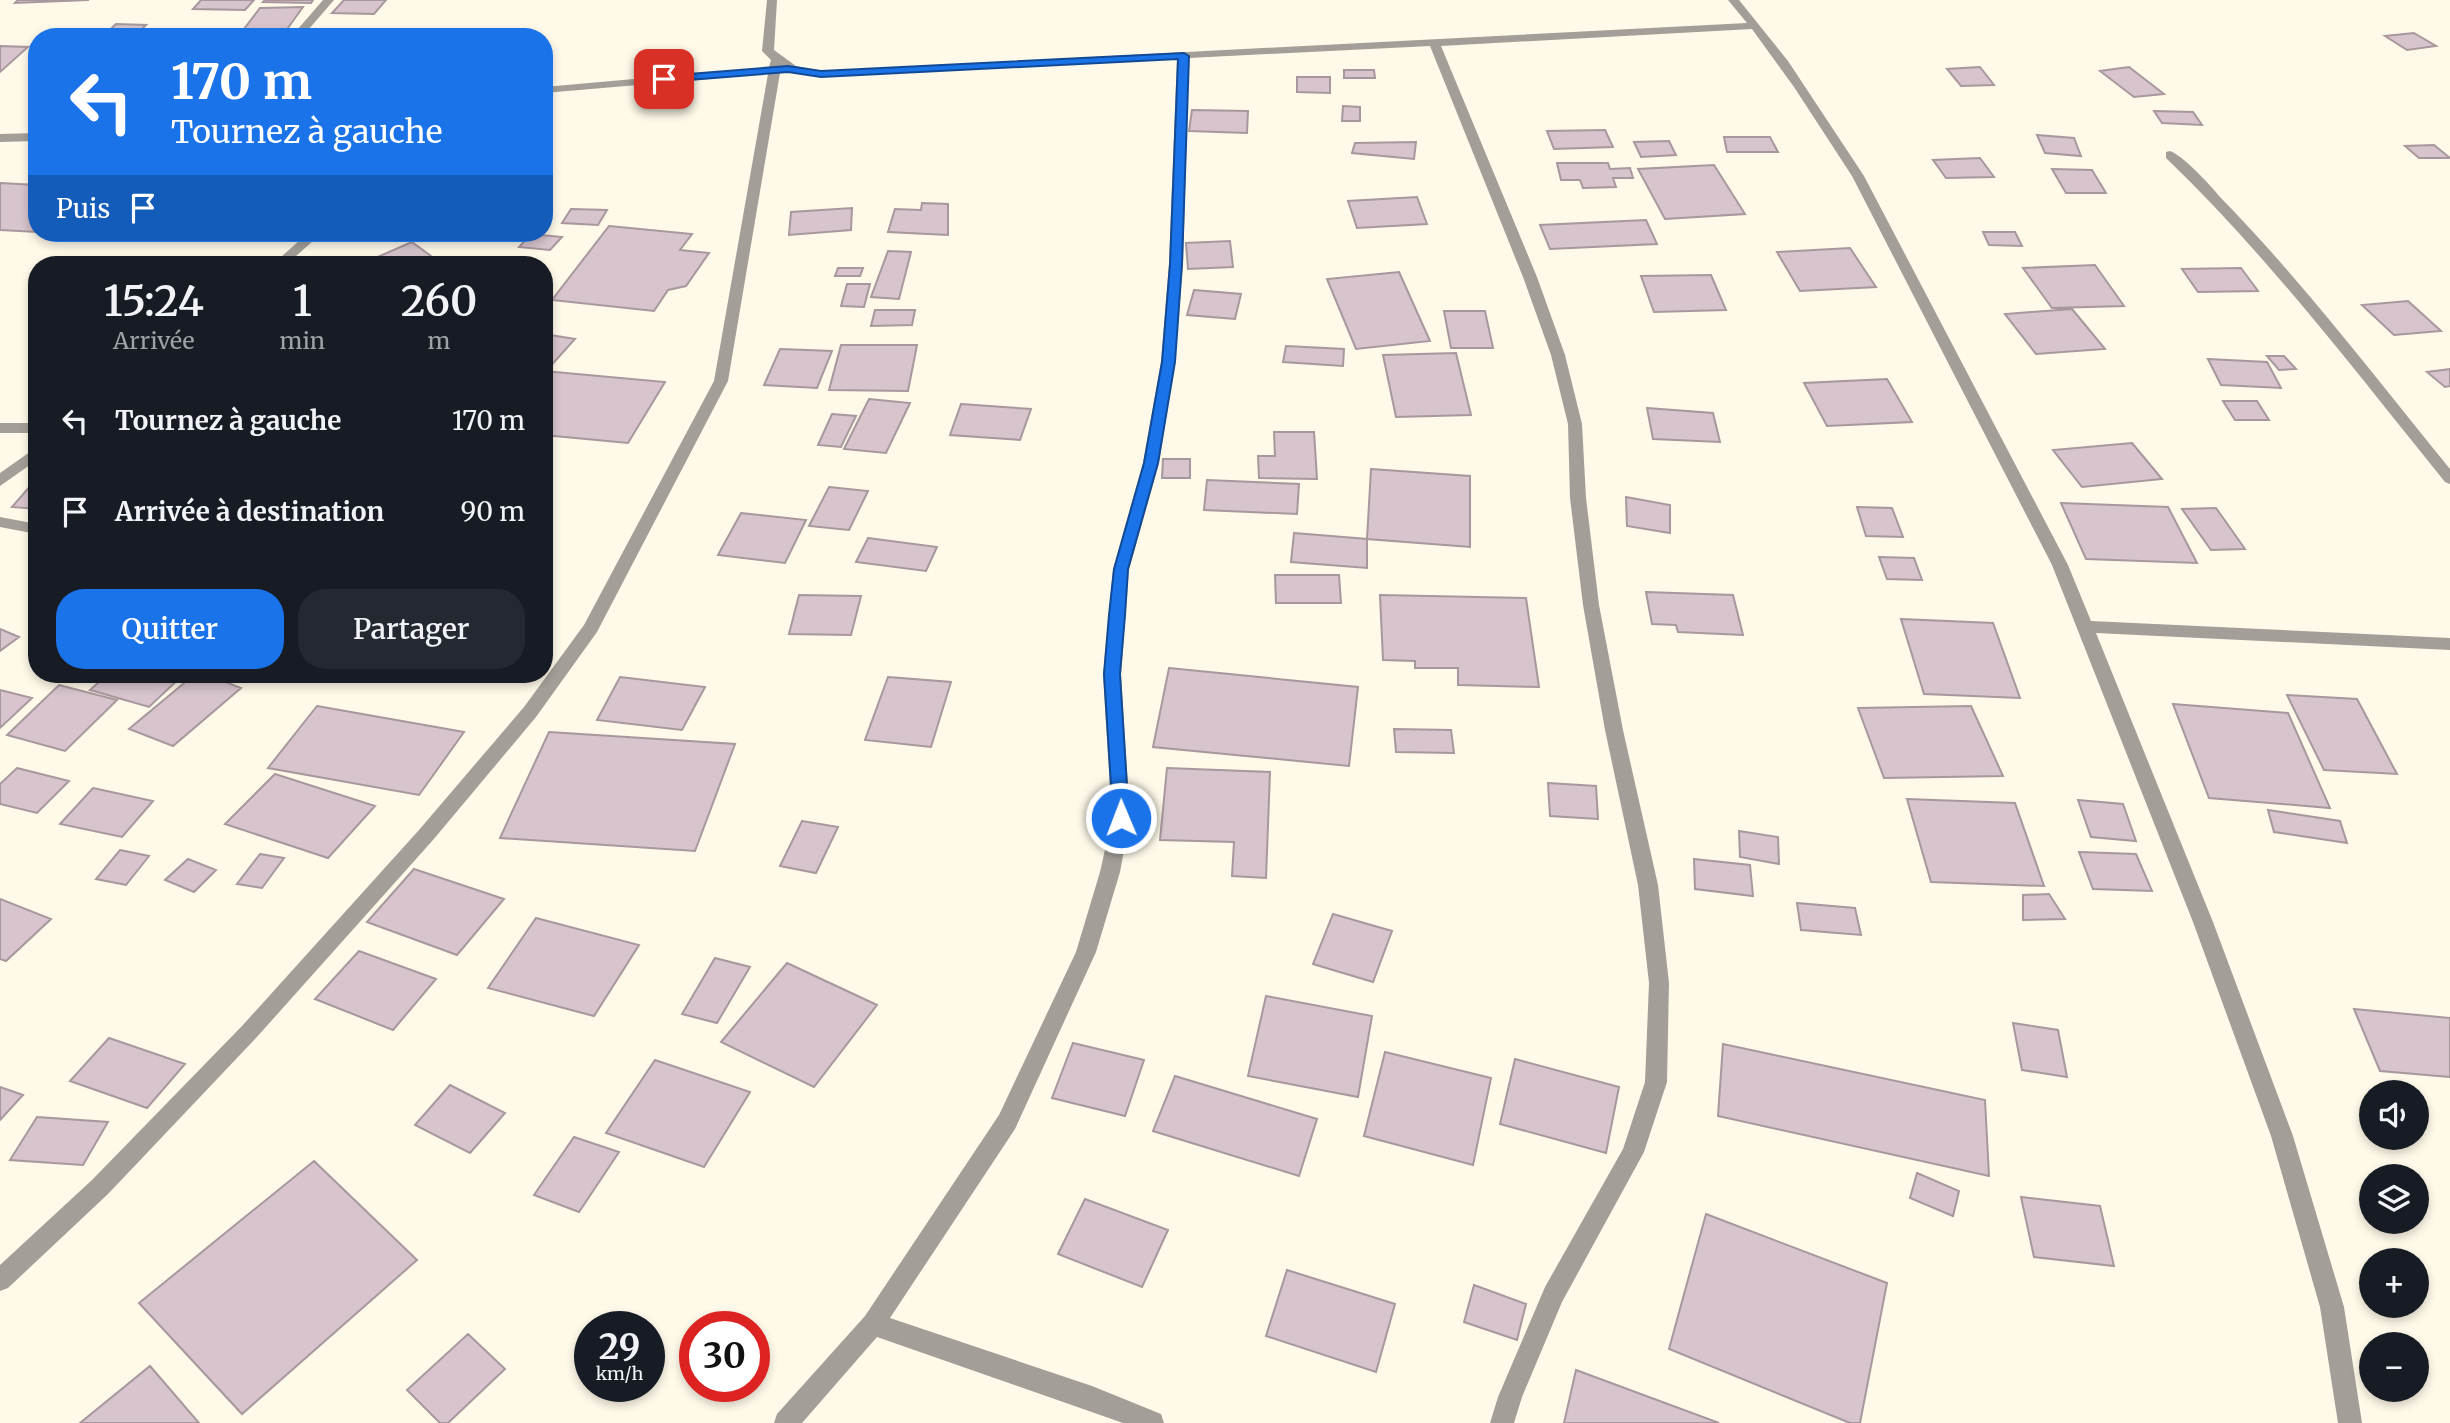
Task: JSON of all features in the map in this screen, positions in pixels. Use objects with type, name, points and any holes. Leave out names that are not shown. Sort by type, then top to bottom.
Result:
[{"type":"street","points":[[304,28],[330,0]]},
{"type":"street","points":[[553,681],[592,628],[722,380],[779,66],[768,51],[772,0]]},
{"type":"street","points":[[1733,0],[1756,26],[1821,117],[1871,200],[1894,250],[2060,565],[2203,922],[2282,1136],[2332,1307],[2350,1423]]},
{"type":"street","points":[[553,89],[779,66],[821,74],[1756,26]]},
{"type":"street","points":[[1434,43],[1534,290],[1558,355],[1575,424],[1578,498],[1591,604],[1614,730],[1648,885],[1659,983],[1657,1082],[1633,1152],[1553,1295],[1510,1397],[1502,1423]]},
{"type":"street","points":[[786,1423],[873,1324],[1007,1122],[1086,952],[1110,872],[1121,818],[1112,674],[1120,581],[1151,463],[1168,362],[1176,264],[1184,56]]},
{"type":"street","points":[[0,138],[28,137]]},
{"type":"street","points":[[2170,155],[2219,200],[2261,247],[2450,479]]},
{"type":"street","points":[[289,256],[305,242]]},
{"type":"street","points":[[0,428],[28,428]]},
{"type":"street","points":[[0,481],[28,459]]},
{"type":"street","points":[[0,522],[28,527]]},
{"type":"street","points":[[2086,627],[2450,644]]},
{"type":"street","points":[[0,1280],[100,1187],[249,1032],[426,835],[551,683]]},
{"type":"street","points":[[873,1324],[1092,1398],[1152,1423]]},
{"type":"building","points":[[18,0],[89,0],[15,3]]},
{"type":"building","points":[[201,0],[254,0],[245,10],[193,9]]},
{"type":"building","points":[[313,0],[311,3],[263,2]]},
{"type":"building","points":[[344,0],[386,0],[374,14],[332,13]]},
{"type":"building","points":[[303,7],[288,28],[245,28],[260,8]]},
{"type":"building","points":[[116,24],[146,25],[143,28],[112,28]]},
{"type":"building","points":[[2414,33],[2436,46],[2407,50],[2385,36]]},
{"type":"building","points":[[0,46],[28,47],[0,72]]},
{"type":"building","points":[[1980,67],[1994,85],[1961,86],[1947,69]]},
{"type":"building","points":[[2129,67],[2164,94],[2134,97],[2100,71]]},
{"type":"building","points":[[1344,70],[1374,70],[1375,78],[1344,78]]},
{"type":"building","points":[[1297,77],[1330,77],[1330,93],[1297,92]]},
{"type":"building","points":[[1343,106],[1360,107],[1360,121],[1342,121]]},
{"type":"building","points":[[1192,110],[1248,111],[1247,133],[1189,131]]},
{"type":"building","points":[[2154,111],[2193,112],[2202,125],[2162,123]]},
{"type":"building","points":[[1605,130],[1613,147],[1554,149],[1547,131]]},
{"type":"building","points":[[2037,135],[2074,138],[2081,156],[2045,153]]},
{"type":"building","points":[[1724,137],[1770,137],[1778,152],[1727,152]]},
{"type":"building","points":[[1669,141],[1676,155],[1641,157],[1634,142]]},
{"type":"building","points":[[1416,142],[1414,159],[1352,153],[1355,143]]},
{"type":"building","points":[[2434,145],[2450,158],[2419,158],[2405,146]]},
{"type":"building","points":[[1980,158],[1994,177],[1946,178],[1933,160]]},
{"type":"building","points":[[1557,163],[1608,163],[1610,169],[1630,168],[1633,178],[1613,178],[1616,187],[1583,188],[1580,180],[1561,180]]},
{"type":"building","points":[[1714,165],[1745,214],[1665,219],[1638,169]]},
{"type":"building","points":[[2052,169],[2092,170],[2106,193],[2066,193]]},
{"type":"building","points":[[0,183],[28,185],[28,232],[0,230]]},
{"type":"building","points":[[1417,197],[1427,224],[1357,228],[1348,201]]},
{"type":"building","points":[[922,203],[948,204],[948,235],[888,232],[895,209],[921,210]]},
{"type":"building","points":[[852,208],[851,230],[789,235],[791,212]]},
{"type":"building","points":[[571,209],[607,210],[598,225],[562,223]]},
{"type":"building","points":[[1646,220],[1657,244],[1550,249],[1540,225]]},
{"type":"building","points":[[609,226],[692,234],[680,250],[709,253],[686,286],[668,290],[654,311],[553,299]]},
{"type":"building","points":[[1983,232],[2015,232],[2022,246],[1989,245]]},
{"type":"building","points":[[553,236],[562,237],[550,250],[519,247],[524,242],[553,242]]},
{"type":"building","points":[[1230,241],[1233,267],[1188,269],[1186,243]]},
{"type":"building","points":[[412,242],[431,256],[380,256]]},
{"type":"building","points":[[1850,248],[1876,287],[1800,291],[1777,252]]},
{"type":"building","points":[[888,251],[911,252],[899,299],[871,297]]},
{"type":"building","points":[[2095,265],[2124,306],[2052,308],[2023,268]]},
{"type":"building","points":[[838,268],[863,268],[860,276],[835,276]]},
{"type":"building","points":[[2241,268],[2258,291],[2198,292],[2182,269]]},
{"type":"building","points":[[1399,272],[1430,341],[1356,349],[1327,279]]},
{"type":"building","points":[[1711,275],[1726,310],[1654,312],[1641,276]]},
{"type":"building","points":[[847,284],[870,284],[864,307],[841,306]]},
{"type":"building","points":[[1194,290],[1241,294],[1235,319],[1187,315]]},
{"type":"building","points":[[2408,301],[2441,331],[2394,335],[2362,305]]},
{"type":"building","points":[[2072,309],[2105,349],[2036,354],[2005,314]]},
{"type":"building","points":[[875,310],[915,310],[912,325],[871,326]]},
{"type":"building","points":[[1444,311],[1485,311],[1493,348],[1451,348]]},
{"type":"building","points":[[553,335],[575,339],[553,363]]},
{"type":"building","points":[[841,345],[917,345],[908,391],[829,390]]},
{"type":"building","points":[[1286,346],[1344,349],[1343,366],[1283,362]]},
{"type":"building","points":[[780,349],[832,351],[817,388],[764,385]]},
{"type":"building","points":[[1456,353],[1471,415],[1396,417],[1383,355]]},
{"type":"building","points":[[2267,356],[2284,356],[2296,369],[2279,370]]},
{"type":"building","points":[[2208,359],[2267,362],[2281,388],[2221,385]]},
{"type":"building","points":[[2450,369],[2450,386],[2445,387],[2427,372]]},
{"type":"building","points":[[553,372],[665,382],[628,443],[553,436]]},
{"type":"building","points":[[1887,379],[1912,422],[1827,426],[1804,383]]},
{"type":"building","points":[[869,399],[910,403],[886,453],[844,449]]},
{"type":"building","points":[[2223,401],[2257,401],[2269,420],[2235,420]]},
{"type":"building","points":[[961,404],[1031,409],[1020,440],[950,435]]},
{"type":"building","points":[[1647,408],[1713,413],[1720,442],[1653,439]]},
{"type":"building","points":[[832,414],[856,416],[841,447],[818,445]]},
{"type":"building","points":[[1274,432],[1314,432],[1317,479],[1259,478],[1258,456],[1275,456]]},
{"type":"building","points":[[2132,443],[2162,479],[2082,487],[2053,450]]},
{"type":"building","points":[[1163,459],[1190,459],[1190,478],[1162,478]]},
{"type":"building","points":[[1371,469],[1470,476],[1470,547],[1367,539]]},
{"type":"building","points":[[1207,480],[1299,484],[1297,514],[1204,510]]},
{"type":"building","points":[[829,487],[868,491],[849,530],[809,526]]},
{"type":"building","points":[[28,489],[28,508],[12,507]]},
{"type":"building","points":[[1626,497],[1670,505],[1670,533],[1627,526]]},
{"type":"building","points":[[2061,503],[2168,507],[2197,563],[2086,559]]},
{"type":"building","points":[[1857,507],[1892,508],[1903,537],[1866,536]]},
{"type":"building","points":[[2216,508],[2245,549],[2211,550],[2182,509]]},
{"type":"building","points":[[741,513],[806,520],[785,563],[718,555]]},
{"type":"building","points":[[1294,533],[1367,539],[1367,568],[1291,562]]},
{"type":"building","points":[[868,538],[937,547],[926,571],[856,562]]},
{"type":"building","points":[[1879,557],[1914,558],[1922,580],[1887,579]]},
{"type":"building","points":[[1275,575],[1339,575],[1341,603],[1276,603]]},
{"type":"building","points":[[1646,592],[1733,595],[1743,635],[1678,632],[1676,625],[1652,624]]},
{"type":"building","points":[[799,595],[861,596],[851,635],[789,634]]},
{"type":"building","points":[[1380,595],[1526,598],[1539,687],[1458,685],[1458,668],[1415,668],[1415,661],[1383,660]]},
{"type":"building","points":[[1901,619],[1993,623],[2020,698],[1924,694]]},
{"type":"building","points":[[0,629],[19,637],[0,651]]},
{"type":"building","points":[[1169,668],[1358,687],[1349,766],[1153,747]]},
{"type":"building","points":[[620,677],[705,687],[682,730],[597,720]]},
{"type":"building","points":[[888,677],[951,682],[931,747],[865,740]]},
{"type":"building","points":[[98,683],[174,683],[149,707],[90,690]]},
{"type":"building","points":[[184,683],[228,683],[241,688],[173,746],[129,729]]},
{"type":"building","points":[[59,685],[117,700],[65,751],[7,735]]},
{"type":"building","points":[[0,690],[32,698],[0,728]]},
{"type":"building","points":[[2287,695],[2357,699],[2397,774],[2324,770]]},
{"type":"building","points":[[2173,704],[2288,713],[2330,808],[2209,798]]},
{"type":"building","points":[[317,706],[464,732],[419,795],[268,768]]},
{"type":"building","points":[[1971,706],[2003,776],[1884,778],[1858,708]]},
{"type":"building","points":[[1394,729],[1451,730],[1454,753],[1396,752]]},
{"type":"building","points":[[549,732],[735,744],[695,851],[500,838]]},
{"type":"building","points":[[17,768],[69,781],[37,813],[0,804],[0,784]]},
{"type":"building","points":[[1167,768],[1270,772],[1266,878],[1232,876],[1234,842],[1160,840]]},
{"type":"building","points":[[275,774],[375,806],[328,858],[225,824]]},
{"type":"building","points":[[1548,783],[1596,786],[1598,819],[1550,816]]},
{"type":"building","points":[[93,788],[153,801],[122,837],[60,824]]},
{"type":"building","points":[[1907,799],[2015,803],[2044,886],[1931,882]]},
{"type":"building","points":[[2078,800],[2123,804],[2136,841],[2091,837]]},
{"type":"building","points":[[2268,810],[2340,821],[2347,843],[2274,832]]},
{"type":"building","points":[[802,821],[838,827],[816,873],[780,866]]},
{"type":"building","points":[[1739,831],[1778,837],[1779,864],[1740,857]]},
{"type":"building","points":[[120,850],[149,856],[126,885],[96,879]]},
{"type":"building","points":[[2079,852],[2136,854],[2152,891],[2093,889]]},
{"type":"building","points":[[260,854],[284,858],[262,888],[237,884]]},
{"type":"building","points":[[188,859],[216,870],[194,892],[165,880]]},
{"type":"building","points":[[1694,859],[1750,865],[1753,896],[1695,889]]},
{"type":"building","points":[[414,869],[504,899],[457,955],[367,922]]},
{"type":"building","points":[[2049,894],[2065,919],[2023,920],[2023,895]]},
{"type":"building","points":[[0,899],[51,919],[6,961],[0,959]]},
{"type":"building","points":[[1797,903],[1855,908],[1861,935],[1801,930]]},
{"type":"building","points":[[1333,914],[1392,931],[1373,982],[1313,964]]},
{"type":"building","points":[[536,918],[639,945],[594,1016],[488,988]]},
{"type":"building","points":[[359,951],[436,979],[393,1030],[315,999]]},
{"type":"building","points":[[715,958],[750,967],[717,1023],[682,1014]]},
{"type":"building","points":[[787,963],[877,1005],[814,1087],[721,1042]]},
{"type":"building","points":[[1266,996],[1372,1016],[1358,1097],[1248,1076]]},
{"type":"building","points":[[2354,1009],[2450,1018],[2450,1077],[2380,1071]]},
{"type":"building","points":[[2013,1023],[2058,1030],[2067,1077],[2022,1070]]},
{"type":"building","points":[[109,1038],[185,1064],[147,1108],[70,1081]]},
{"type":"building","points":[[1073,1043],[1144,1060],[1125,1116],[1052,1098]]},
{"type":"building","points":[[1723,1044],[1985,1100],[1989,1176],[1718,1116]]},
{"type":"building","points":[[1385,1052],[1491,1078],[1473,1165],[1364,1136]]},
{"type":"building","points":[[1515,1059],[1619,1087],[1606,1153],[1500,1124]]},
{"type":"building","points":[[655,1060],[750,1092],[704,1167],[606,1133]]},
{"type":"building","points":[[1175,1076],[1317,1119],[1299,1176],[1153,1131]]},
{"type":"building","points":[[450,1085],[505,1113],[470,1153],[415,1125]]},
{"type":"building","points":[[0,1087],[23,1095],[0,1120]]},
{"type":"building","points":[[37,1117],[108,1122],[83,1165],[10,1160]]},
{"type":"building","points":[[574,1137],[619,1152],[579,1212],[534,1195]]},
{"type":"building","points":[[314,1161],[417,1260],[242,1414],[139,1303]]},
{"type":"building","points":[[1917,1173],[1959,1191],[1953,1216],[1910,1198]]},
{"type":"building","points":[[2021,1197],[2100,1206],[2114,1266],[2034,1257]]},
{"type":"building","points":[[1085,1199],[1168,1230],[1142,1287],[1058,1254]]},
{"type":"building","points":[[1706,1214],[1887,1283],[1860,1423],[1850,1423],[1669,1349]]},
{"type":"building","points":[[1287,1270],[1395,1304],[1376,1372],[1266,1336]]},
{"type":"building","points":[[1474,1285],[1526,1304],[1517,1340],[1464,1322]]},
{"type":"building","points":[[468,1334],[505,1369],[448,1423],[440,1423],[407,1390]]},
{"type":"building","points":[[150,1366],[199,1423],[80,1423]]},
{"type":"building","points":[[1576,1370],[1719,1423],[1564,1423]]},
{"type":"route","points":[[664,79],[788,69],[821,74],[1184,56],[1176,264],[1168,362],[1151,463],[1121,569],[1112,674],[1121,818]]}]
